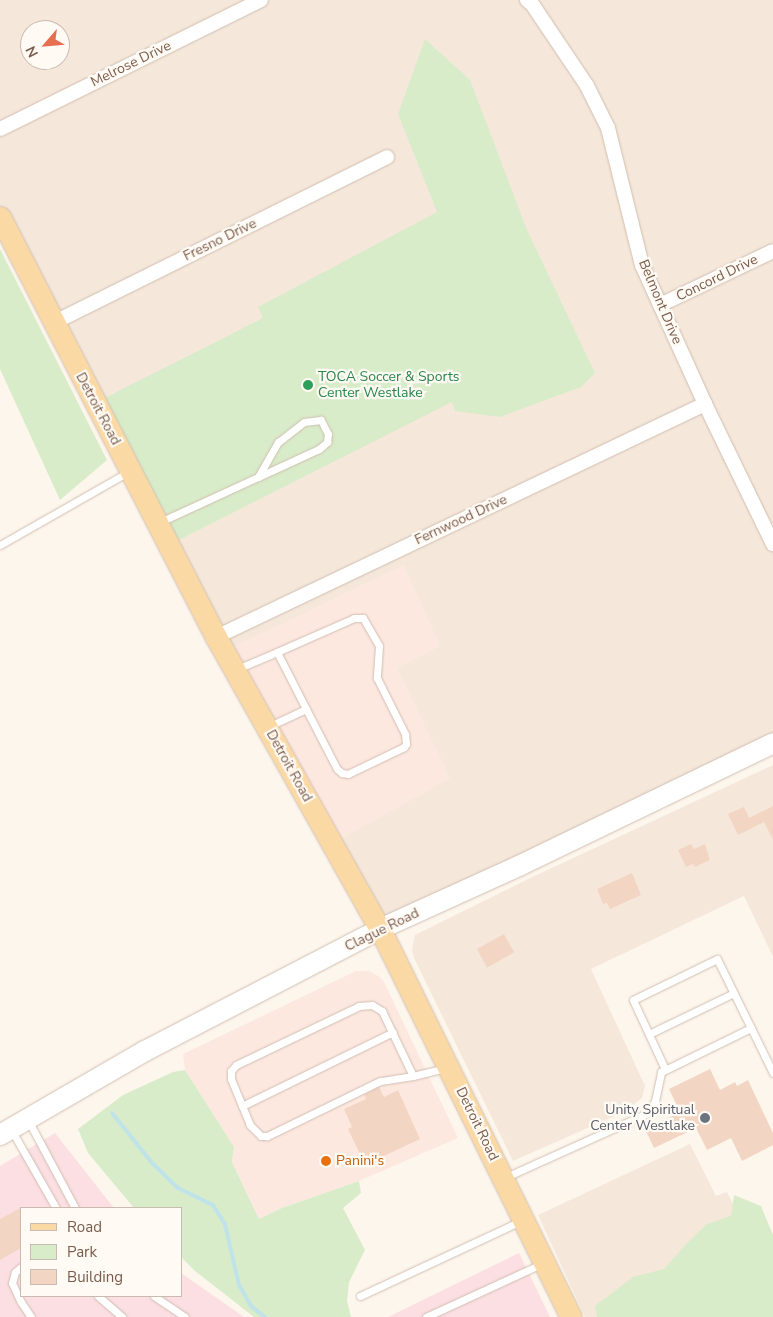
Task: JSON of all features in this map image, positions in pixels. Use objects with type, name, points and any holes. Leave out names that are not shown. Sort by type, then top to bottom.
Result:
[{"type":"main road","name":"Detroit Road","points":[[0,217],[216,636],[380,929],[571,1317]]},
{"type":"main road","name":"Clague Road","points":[[13,1128],[145,1050],[380,929],[519,866],[773,743]]},
{"type":"street","name":"Melrose Drive","points":[[0,129],[261,0]]},
{"type":"street","name":"Belmont Drive","points":[[533,1],[587,86],[608,128],[642,265],[705,404],[773,544]]},
{"type":"street","name":"Fresno Drive","points":[[53,323],[387,157]]},
{"type":"street","name":"Concord Drive","points":[[660,305],[773,251]]},
{"type":"street","name":"Fernwood Drive","points":[[216,636],[705,404]]},
{"type":"lane","points":[[158,524],[319,449],[327,442],[328,434],[321,420],[304,422],[278,442],[258,477]]},
{"type":"lane","points":[[0,545],[130,471]]},
{"type":"lane","points":[[235,670],[354,618],[363,618],[379,646],[377,678],[405,734],[404,747],[348,774],[342,773],[337,769],[277,652]]},
{"type":"lane","points":[[267,727],[306,709]]},
{"type":"lane","points":[[665,1069],[633,1000],[717,958],[773,1073]]},
{"type":"lane","points":[[649,1034],[734,993]]},
{"type":"lane","points":[[413,1076],[382,1011],[372,1005],[359,1006],[322,1022],[236,1065],[231,1072],[231,1079],[242,1106],[257,1135],[267,1136],[380,1081],[413,1076],[449,1068]]},
{"type":"lane","points":[[503,1178],[648,1113],[655,1101],[659,1078],[665,1069],[751,1028]]},
{"type":"lane","points":[[242,1106],[393,1032]]},
{"type":"lane","points":[[13,1128],[55,1207]]},
{"type":"lane","points":[[13,1128],[74,1207]]},
{"type":"lane","points":[[360,1296],[524,1220]]},
{"type":"lane","points":[[426,1317],[544,1262]]},
{"type":"lane","points":[[20,1269],[15,1272],[12,1283],[20,1302],[31,1317]]},
{"type":"lane","points":[[99,1297],[122,1317]]},
{"type":"lane","points":[[155,1297],[183,1316]]},
{"type":"shaded area","points":[[0,0],[773,0],[773,743],[380,929],[0,217]]},
{"type":"shaded area","points":[[404,565],[440,646],[397,668],[450,778],[332,844],[225,651]]},
{"type":"shaded area","points":[[773,765],[773,957],[744,896],[591,969],[645,1086],[642,1098],[626,1111],[513,1161],[414,958],[412,950],[415,935],[526,880]]},
{"type":"shaded area","points":[[356,971],[369,971],[380,977],[384,982],[458,1138],[359,1181],[282,1208],[259,1219],[232,1162],[234,1147],[185,1070],[183,1054]]},
{"type":"shaded area","points":[[55,1133],[113,1207],[20,1207],[20,1297],[182,1297],[182,1274],[244,1317],[0,1317],[0,1166]]},
{"type":"shaded area","points":[[690,1144],[716,1196],[727,1192],[773,1286],[773,1317],[585,1317],[538,1215]]},
{"type":"shaded area","points":[[519,1253],[550,1317],[388,1317]]},
{"type":"green space","name":"TOCA Soccer & Sports Center Westlake","points":[[425,39],[470,80],[527,230],[595,373],[581,387],[500,417],[455,411],[452,402],[169,545],[95,403],[263,318],[258,307],[437,212],[398,114]]},
{"type":"green space","points":[[0,249],[107,460],[60,500],[0,369]]},
{"type":"green space","points":[[185,1070],[234,1147],[232,1162],[259,1219],[282,1208],[359,1181],[361,1193],[343,1208],[365,1250],[349,1282],[347,1301],[351,1317],[254,1317],[195,1271],[182,1258],[182,1207],[133,1207],[88,1153],[78,1129],[123,1095],[173,1072]]},
{"type":"green space","points":[[734,1195],[761,1206],[773,1235],[773,1317],[597,1317],[595,1306],[633,1277],[664,1269],[707,1224],[731,1216]]},
{"type":"building","points":[[773,806],[773,840],[764,822],[738,835],[728,814],[744,807],[749,818]]},
{"type":"building","points":[[691,844],[694,849],[705,844],[710,860],[695,867],[693,864],[686,867],[678,850]]},
{"type":"building","points":[[632,873],[641,895],[610,909],[607,903],[603,904],[597,889]]},
{"type":"building","points":[[504,934],[514,952],[487,967],[477,949]]},
{"type":"building","points":[[710,1069],[720,1090],[735,1082],[737,1086],[748,1080],[773,1133],[773,1145],[742,1161],[731,1138],[707,1150],[696,1128],[654,1148],[645,1129],[680,1112],[669,1089]]},
{"type":"building","points":[[379,1087],[384,1097],[398,1090],[420,1139],[365,1165],[348,1129],[352,1127],[344,1109],[366,1099],[364,1095]]},
{"type":"building","points":[[20,1209],[20,1249],[0,1260],[0,1219]]},
{"type":"waterway","points":[[112,1113],[153,1164],[178,1188],[213,1205],[225,1224],[239,1285],[251,1306],[265,1317]]},
{"type":"place","name":"TOCA Soccer & Sports Center Westlake","points":[[308,385]]},
{"type":"place","name":"Unity Spiritual Center Westlake","points":[[705,1118]]},
{"type":"place","name":"Panini's","points":[[326,1161]]}]
